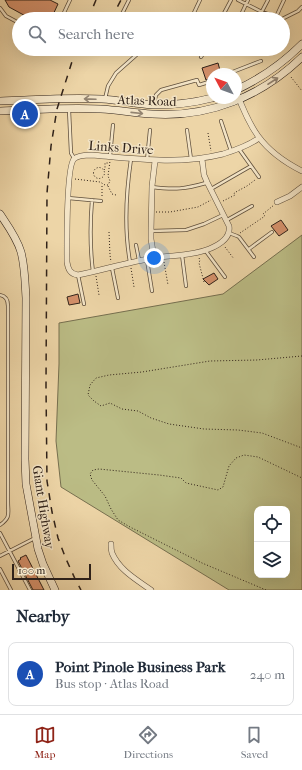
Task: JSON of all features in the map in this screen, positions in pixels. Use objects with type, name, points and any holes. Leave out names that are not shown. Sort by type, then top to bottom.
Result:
[{"type":"street","points":[[290,55],[302,44]]},
{"type":"street","points":[[242,87],[271,71],[289,56]]},
{"type":"street","name":"Atlas Road","points":[[242,98],[261,88],[286,71],[302,57]]},
{"type":"street","name":"Atlas Road","points":[[0,101],[76,98],[154,105],[206,99]]},
{"type":"street","name":"Atlas Road","points":[[0,111],[102,109],[153,114],[175,114],[199,111],[226,104]]},
{"type":"street","points":[[241,104],[246,117],[259,138],[283,160],[302,171]]},
{"type":"street","name":"Links Drive","points":[[77,275],[68,269],[67,262],[68,198],[72,162],[74,158],[82,155],[92,155],[155,161],[202,159],[239,149],[259,138]]},
{"type":"street","points":[[77,275],[147,259],[198,252],[210,249],[222,242],[229,233],[229,226],[204,176],[202,159]]},
{"type":"street","points":[[154,258],[151,239],[151,212],[155,161]]},
{"type":"street","points":[[277,202],[290,196],[302,187]]},
{"type":"street","name":"Giant Highway","points":[[0,214],[11,229],[21,252],[25,272],[26,484],[38,549],[54,590]]},
{"type":"street","points":[[111,544],[111,552],[119,565],[151,590]]},
{"type":"lane","points":[[64,12],[70,0]]},
{"type":"lane","points":[[123,12],[129,0]]},
{"type":"lane","points":[[194,12],[200,0]]},
{"type":"lane","points":[[225,12],[231,0]]},
{"type":"lane","points":[[238,0],[262,12],[268,0]]},
{"type":"lane","points":[[242,12],[248,0]]},
{"type":"lane","points":[[279,12],[284,0]]},
{"type":"lane","points":[[290,15],[302,7]]},
{"type":"lane","points":[[0,8],[6,16],[12,19]]},
{"type":"lane","points":[[105,100],[108,86],[112,80],[135,56]]},
{"type":"lane","points":[[242,68],[261,61]]},
{"type":"lane","points":[[154,105],[156,95],[161,90],[198,80],[199,85],[206,83]]},
{"type":"lane","points":[[69,109],[71,153],[74,158]]},
{"type":"lane","points":[[221,121],[232,151]]},
{"type":"lane","points":[[110,157],[113,125]]},
{"type":"lane","points":[[147,160],[150,130]]},
{"type":"lane","points":[[187,130],[191,160]]},
{"type":"lane","points":[[239,149],[259,177]]},
{"type":"lane","points":[[130,159],[126,210],[127,246],[130,263]]},
{"type":"lane","points":[[210,189],[251,166]]},
{"type":"lane","points":[[152,186],[177,189],[188,188],[207,182]]},
{"type":"lane","points":[[68,198],[101,201]]},
{"type":"lane","points":[[92,200],[90,224],[91,259],[94,272]]},
{"type":"lane","points":[[226,220],[252,206]]},
{"type":"lane","points":[[151,231],[186,230],[196,228],[223,215]]},
{"type":"lane","points":[[248,249],[272,232]]},
{"type":"lane","points":[[229,233],[237,236],[254,257]]},
{"type":"lane","points":[[136,245],[139,261]]},
{"type":"lane","points":[[205,250],[225,277]]},
{"type":"lane","points":[[182,254],[186,286]]},
{"type":"lane","points":[[147,259],[152,291]]},
{"type":"lane","points":[[112,268],[118,298]]},
{"type":"lane","points":[[77,275],[84,304]]},
{"type":"lane","points":[[0,296],[3,296],[8,301],[8,516],[0,525]]},
{"type":"lane","points":[[0,534],[30,590]]},
{"type":"lane","points":[[0,556],[36,538]]},
{"type":"lane","points":[[0,568],[11,590]]},
{"type":"path","points":[[286,71],[302,91]]},
{"type":"path","points":[[208,134],[212,156]]},
{"type":"path","points":[[110,157],[108,176],[110,181],[108,185],[112,194],[116,195]]},
{"type":"path","points":[[97,178],[103,176],[105,163],[109,163]]},
{"type":"path","points":[[97,181],[97,178],[93,175],[94,170],[100,168],[103,170]]},
{"type":"path","points":[[218,204],[235,195],[234,193],[259,177]]},
{"type":"path","points":[[70,178],[97,181],[108,185]]},
{"type":"path","points":[[101,201],[102,184]]},
{"type":"path","points":[[151,212],[170,212],[198,207],[215,198]]},
{"type":"path","points":[[237,236],[265,216],[263,214],[277,202]]},
{"type":"path","points":[[109,232],[112,268]]},
{"type":"path","points":[[222,242],[234,259]]},
{"type":"path","points":[[198,252],[204,282]]},
{"type":"path","points":[[163,256],[168,285]]},
{"type":"path","points":[[130,263],[134,287]]},
{"type":"path","points":[[94,272],[99,295]]},
{"type":"path","points":[[302,356],[257,360],[210,361],[142,372],[109,375],[96,378],[90,385],[88,395],[101,406],[110,403],[122,409],[138,411],[151,418],[169,424],[204,429],[238,430],[262,433],[302,448]]},
{"type":"path","points":[[266,590],[202,563],[118,520],[105,496],[94,484],[90,474],[93,470],[99,469],[159,475],[181,478],[186,483],[218,490],[223,486],[229,466],[236,458],[244,455],[258,458],[302,478]]},
{"type":"green space","points":[[302,235],[302,590],[229,590],[61,487],[56,441],[59,323],[223,294]]},
{"type":"building","points":[[5,0],[50,0],[58,4],[54,12],[18,12],[9,7]]},
{"type":"building","points":[[218,63],[219,68],[206,68],[206,80],[202,68]]},
{"type":"building","points":[[281,220],[288,230],[279,236],[271,226]]},
{"type":"building","points":[[214,273],[218,279],[209,285],[203,279]]},
{"type":"building","points":[[78,294],[80,303],[69,305],[67,297]]},
{"type":"building","points":[[26,555],[44,590],[33,590],[18,561]]},
{"type":"railway","points":[[91,12],[96,0]]},
{"type":"railway","points":[[115,12],[121,0]]},
{"type":"railway","points":[[74,56],[57,109],[51,146],[47,193],[47,481],[58,538],[81,590]]},
{"type":"place","name":"Point Pinole Business Park","points":[[25,114]]}]
